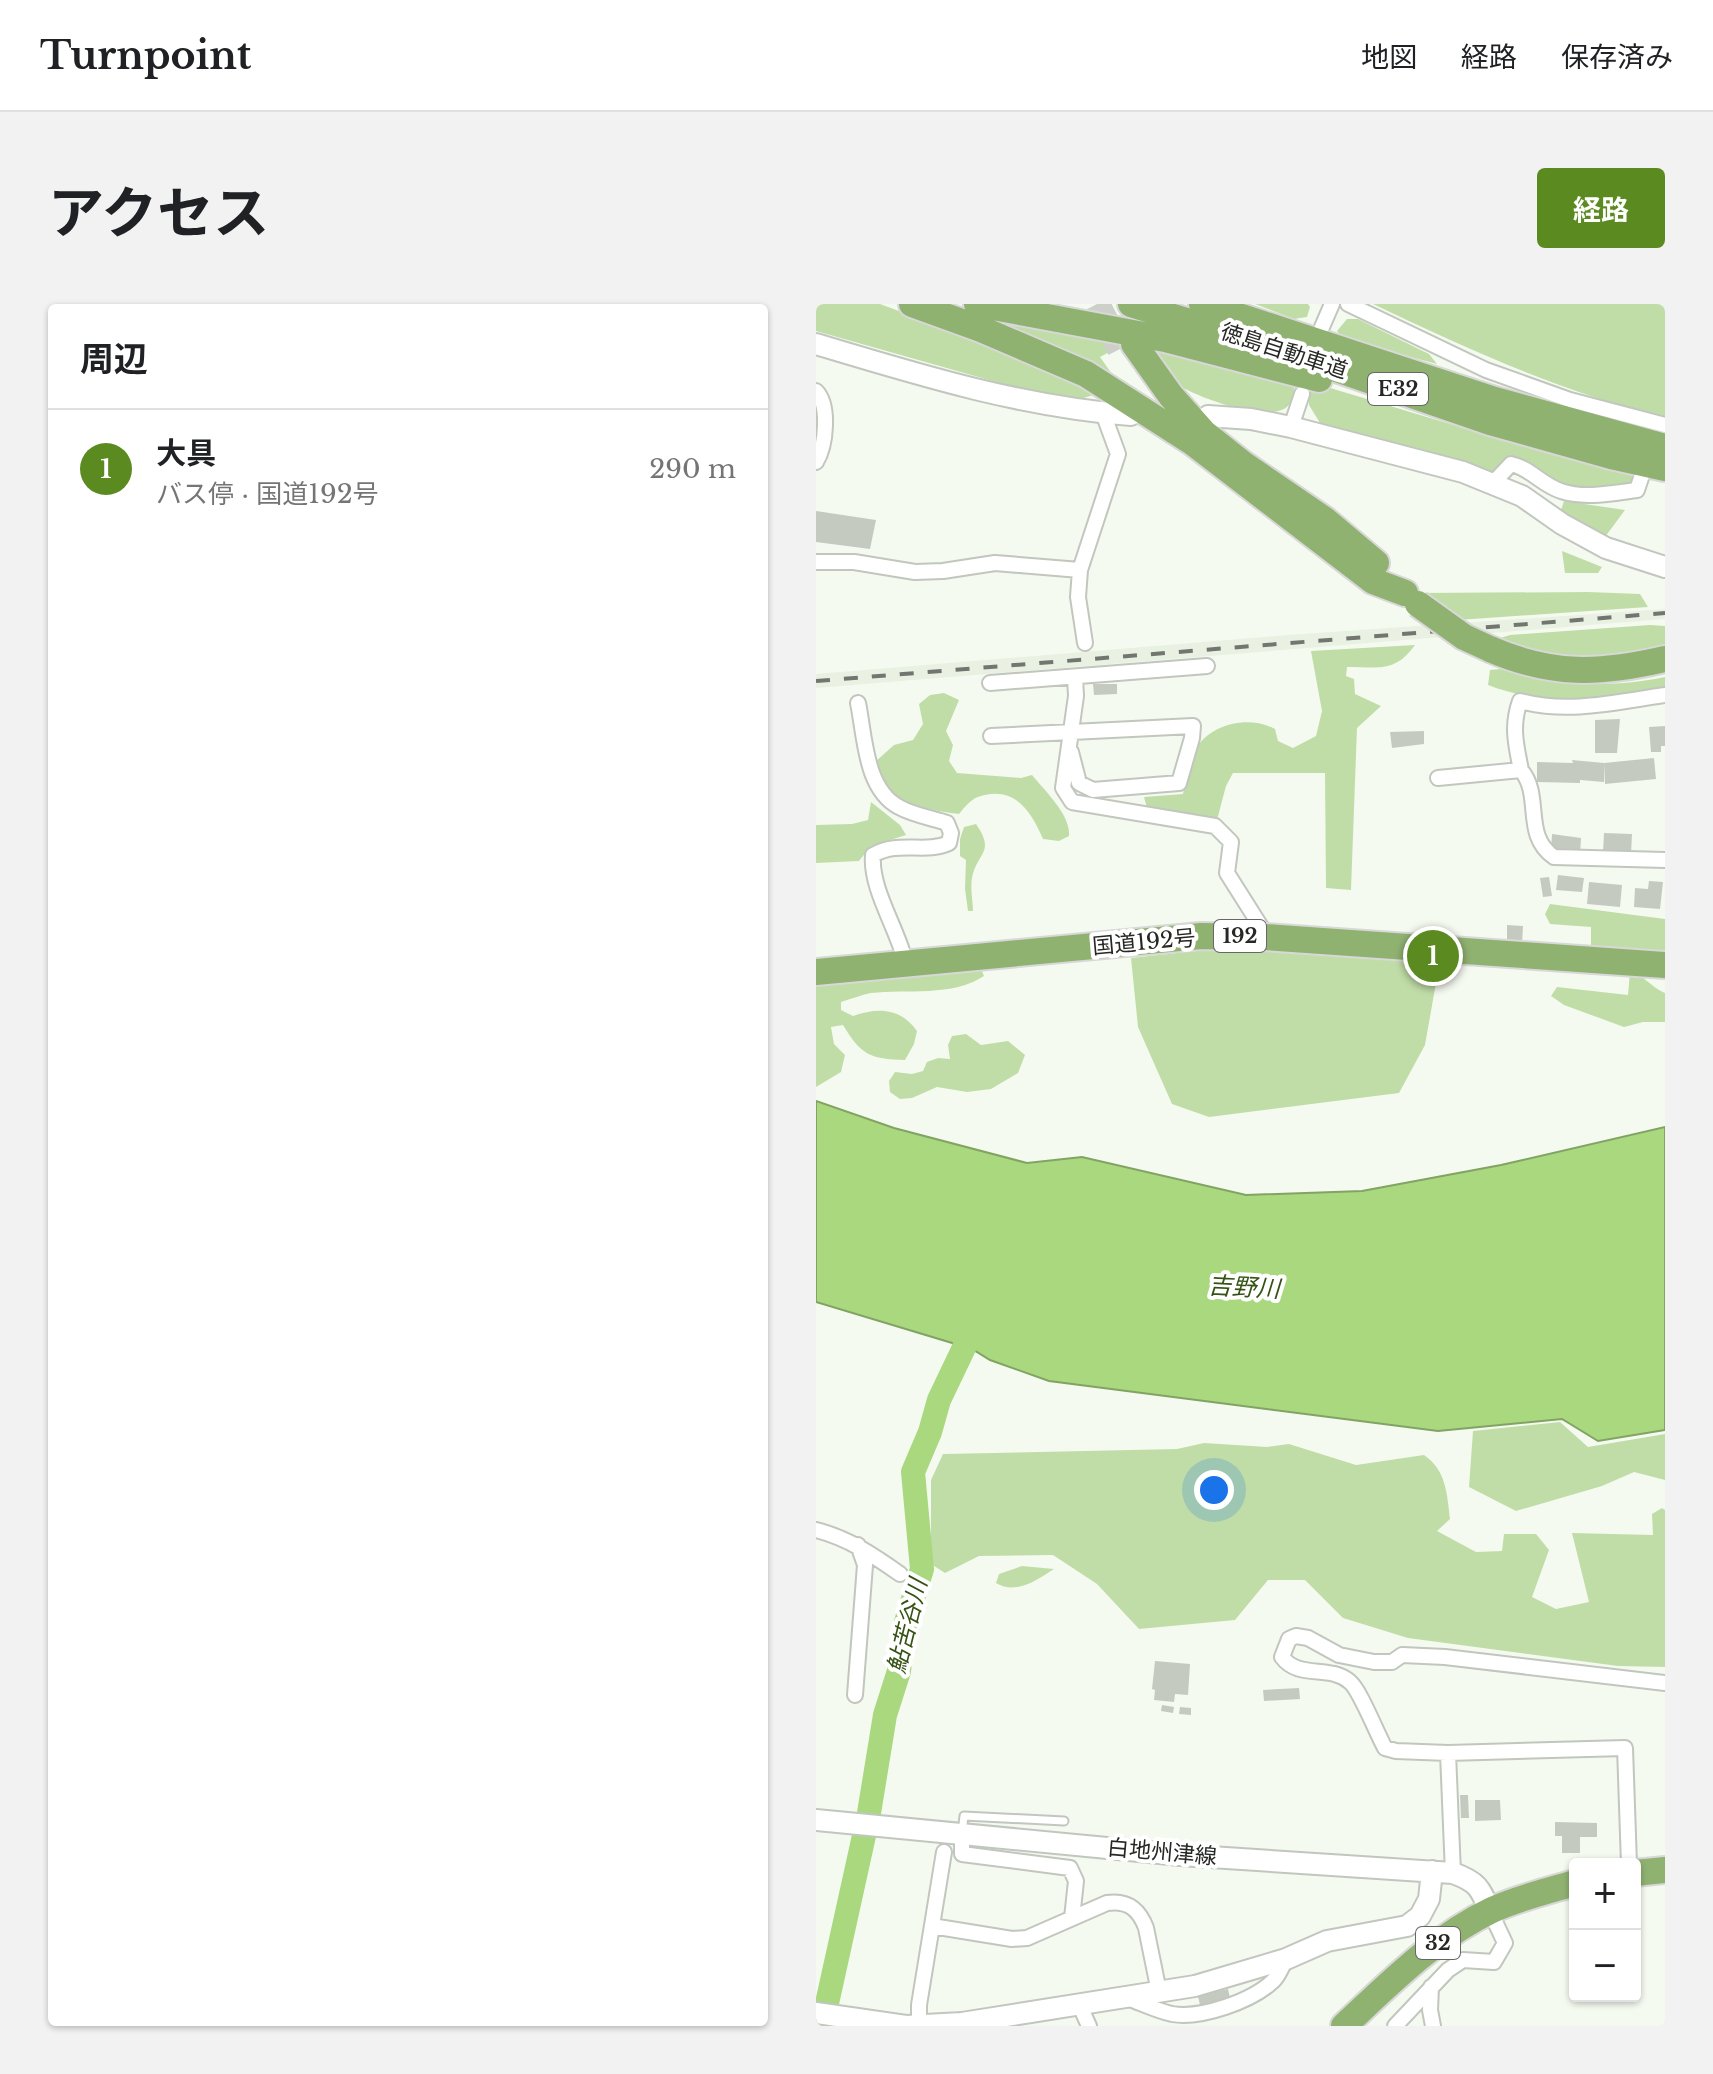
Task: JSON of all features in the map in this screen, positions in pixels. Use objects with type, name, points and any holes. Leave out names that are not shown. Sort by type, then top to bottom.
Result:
[{"type":"highway","points":[[912,304],[981,329],[1086,374],[1192,442],[1373,581],[1412,599]]},
{"type":"highway","points":[[977,304],[1165,339],[1490,422]]},
{"type":"highway","name":"徳島自動車道","points":[[1131,304],[1281,350],[1490,422],[1653,471]]},
{"type":"highway","name":"徳島自動車道","points":[[1202,304],[1495,400],[1665,447]]},
{"type":"highway","points":[[1192,442],[1156,401],[1127,346],[1204,433],[1243,464],[1325,520],[1385,570],[1412,599],[1464,637],[1522,664],[1556,670],[1613,668],[1665,659]]},
{"type":"highway","name":"国道192号","points":[[816,972],[1201,936],[1265,937],[1665,965]]},
{"type":"highway","points":[[1641,1872],[1665,1870]]},
{"type":"highway","name":"32","points":[[1344,2026],[1440,1942],[1490,1911],[1569,1885]]},
{"type":"street","points":[[1322,327],[1332,304]]},
{"type":"street","points":[[1348,304],[1486,370],[1570,400],[1665,425]]},
{"type":"street","points":[[816,344],[1011,398],[1074,410],[1131,415]]},
{"type":"street","points":[[816,391],[823,402],[823,435],[816,462]]},
{"type":"street","points":[[1291,427],[1302,394]]},
{"type":"street","points":[[1085,643],[1078,597],[1080,570],[1118,454],[1103,413]]},
{"type":"street","points":[[1208,416],[1251,419],[1291,427],[1493,483],[1522,496],[1562,524],[1606,548],[1665,567]]},
{"type":"street","points":[[1493,483],[1511,464],[1524,467],[1561,492],[1598,494],[1637,490],[1653,471]]},
{"type":"street","points":[[816,562],[854,562],[915,572],[995,563],[1080,570]]},
{"type":"street","points":[[990,683],[1207,666]]},
{"type":"street","points":[[1075,677],[1076,696],[1063,788],[1072,802],[1215,826],[1231,842],[1227,873],[1265,937]]},
{"type":"street","points":[[1665,695],[1570,708],[1543,708],[1520,701],[1514,717],[1521,770],[1530,780],[1536,833],[1544,850],[1554,857],[1665,860]]},
{"type":"street","points":[[858,703],[874,780],[884,797],[899,807],[947,823],[951,833],[949,843],[940,847],[887,847],[873,855],[871,871],[901,942],[906,964]]},
{"type":"street","points":[[991,736],[1193,726],[1179,783],[1093,790],[1079,783],[1069,749]]},
{"type":"street","points":[[1438,778],[1521,770]]},
{"type":"street","points":[[816,1530],[858,1545],[900,1574]]},
{"type":"street","points":[[855,1695],[865,1565],[858,1545]]},
{"type":"street","points":[[1629,1858],[1625,1748],[1448,1753],[1396,1751],[1385,1748],[1351,1682],[1338,1675],[1297,1670],[1282,1657],[1289,1639],[1296,1636],[1308,1638],[1339,1655],[1374,1662],[1392,1662],[1402,1655],[1445,1657],[1665,1683]]},
{"type":"street","points":[[1395,2026],[1448,1970],[1463,1960],[1494,1962],[1501,1955],[1505,1943],[1480,1888],[1472,1880],[1453,1873],[1448,1753]]},
{"type":"street","name":"白地州津線","points":[[816,1820],[941,1842],[962,1835],[1180,1855],[1453,1873]]},
{"type":"street","points":[[962,1835],[962,1854],[1070,1868],[1076,1881],[1072,1918]]},
{"type":"street","points":[[919,2026],[919,2005],[941,1842]]},
{"type":"street","points":[[816,2013],[902,2025],[962,2023],[1195,1986],[1286,1959],[1327,1941],[1407,1926],[1420,1916],[1429,1899],[1432,1871]]},
{"type":"street","points":[[932,1926],[1012,1939],[1027,1938],[1117,1901],[1130,1905],[1142,1919],[1159,1992]]},
{"type":"street","points":[[1126,1997],[1170,2013],[1192,2015],[1211,2011],[1237,2002],[1274,1980],[1286,1959]]},
{"type":"street","points":[[1431,1987],[1433,2026]]},
{"type":"street","points":[[1080,2006],[1089,2026]]},
{"type":"lane","points":[[962,1835],[964,1816],[1064,1821]]},
{"type":"shaded area","points":[[816,304],[880,304],[964,335],[1100,393],[1074,401],[1028,391],[816,331]]},
{"type":"shaded area","points":[[1255,304],[1308,304],[1310,307],[1307,317],[1294,319]]},
{"type":"shaded area","points":[[1373,304],[1665,304],[1665,417],[1553,383]]},
{"type":"shaded area","points":[[987,318],[1128,342],[1100,357],[1112,374],[1108,378]]},
{"type":"shaded area","points":[[1347,319],[1358,319],[1429,354],[1437,364],[1343,339],[1337,331]]},
{"type":"shaded area","points":[[1149,345],[1295,382],[1291,401],[1278,411],[1262,412],[1203,397],[1162,373]]},
{"type":"shaded area","points":[[1317,384],[1510,442],[1630,472],[1635,481],[1630,486],[1600,490],[1562,486],[1543,476],[1529,462],[1508,459],[1493,473],[1320,423],[1309,405],[1309,391]]},
{"type":"shaded area","points":[[1564,501],[1625,510],[1605,537],[1561,510]]},
{"type":"shaded area","points":[[1562,551],[1602,567],[1598,573],[1565,573]]},
{"type":"shaded area","points":[[1419,593],[1640,594],[1648,607],[1458,620]]},
{"type":"shaded area","points":[[1665,609],[1665,619],[816,688],[816,674],[1287,635]]},
{"type":"shaded area","points":[[1665,626],[1665,648],[1633,656],[1558,658],[1494,640],[1510,635]]},
{"type":"shaded area","points":[[1415,645],[1393,664],[1347,667],[1346,676],[1354,679],[1355,694],[1381,706],[1357,728],[1351,890],[1326,888],[1325,773],[1233,773],[1226,786],[1217,820],[1147,808],[1144,797],[1183,794],[1195,750],[1210,733],[1220,728],[1243,722],[1265,725],[1275,729],[1278,741],[1293,748],[1316,736],[1322,711],[1311,651]]},
{"type":"shaded area","points":[[1500,669],[1582,684],[1623,683],[1665,677],[1665,688],[1576,698],[1532,696],[1488,685],[1490,670]]},
{"type":"shaded area","points":[[944,693],[959,700],[946,731],[953,745],[949,761],[957,773],[1021,778],[1032,775],[1062,812],[1069,836],[1059,841],[1043,839],[1027,810],[1002,794],[975,798],[959,814],[906,802],[885,786],[878,776],[875,762],[894,745],[913,740],[923,724],[919,704],[930,695]]},
{"type":"shaded area","points":[[871,802],[900,825],[906,835],[871,846],[859,861],[816,863],[816,825],[852,824],[868,820]]},
{"type":"shaded area","points":[[976,824],[985,847],[974,869],[971,890],[973,911],[968,911],[966,860],[960,856],[960,839],[964,827]]},
{"type":"shaded area","points":[[1550,904],[1665,919],[1665,957],[1591,952],[1591,927],[1550,924],[1545,914]]},
{"type":"shaded area","points":[[1252,945],[1419,959],[1422,965],[1439,966],[1425,1045],[1399,1093],[1209,1117],[1172,1104],[1138,1027],[1131,958]]},
{"type":"shaded area","points":[[981,969],[984,976],[958,987],[871,993],[841,1002],[841,1010],[853,1016],[880,1011],[904,1018],[917,1031],[914,1044],[905,1060],[883,1058],[861,1049],[843,1025],[831,1027],[834,1044],[845,1055],[841,1072],[816,1087],[816,983]]},
{"type":"shaded area","points":[[1630,972],[1665,993],[1665,1022],[1643,1022],[1624,1027],[1564,1005],[1551,996],[1557,987],[1628,995]]},
{"type":"shaded area","points":[[966,1034],[981,1045],[1008,1041],[1025,1055],[1018,1073],[991,1089],[967,1092],[937,1087],[912,1098],[900,1099],[890,1092],[889,1081],[895,1072],[912,1074],[923,1071],[927,1062],[938,1058],[950,1059],[948,1045],[952,1036]]},
{"type":"shaded area","points":[[1560,1422],[1588,1447],[1665,1434],[1665,1480],[1634,1472],[1602,1486],[1516,1511],[1469,1487],[1473,1431]]},
{"type":"shaded area","points":[[1204,1443],[1267,1447],[1289,1444],[1356,1465],[1424,1455],[1437,1468],[1446,1491],[1450,1519],[1437,1531],[1476,1552],[1502,1551],[1504,1534],[1536,1534],[1549,1550],[1532,1597],[1556,1609],[1589,1602],[1572,1533],[1653,1535],[1652,1514],[1662,1508],[1665,1510],[1665,1667],[1618,1666],[1408,1638],[1343,1618],[1305,1580],[1268,1580],[1235,1620],[1139,1629],[1097,1584],[1053,1555],[979,1556],[945,1573],[931,1564],[931,1480],[943,1454],[1177,1449]]},
{"type":"shaded area","points":[[1022,1566],[1054,1569],[1019,1587],[996,1583],[999,1574]]},
{"type":"water","name":"吉野川","points":[[816,1101],[894,1128],[1027,1163],[1082,1157],[1246,1195],[1362,1191],[1501,1165],[1665,1127],[1665,1430],[1598,1441],[1562,1419],[1438,1431],[1049,1381],[990,1360],[972,1349],[816,1302]]},
{"type":"building","points":[[816,511],[876,520],[870,549],[816,542]]},
{"type":"building","points":[[1093,684],[1117,684],[1117,694],[1094,695]]},
{"type":"building","points":[[1620,719],[1617,753],[1595,753],[1595,720]]},
{"type":"building","points":[[1665,726],[1665,746],[1661,746],[1661,752],[1651,752],[1649,727]]},
{"type":"building","points":[[1424,731],[1424,744],[1392,748],[1390,732]]},
{"type":"building","points":[[1654,758],[1656,779],[1605,784],[1604,763]]},
{"type":"building","points":[[1572,760],[1604,763],[1604,782],[1537,782],[1537,762],[1573,763]]},
{"type":"building","points":[[1604,833],[1632,834],[1631,854],[1603,853]]},
{"type":"building","points":[[1552,834],[1581,838],[1580,855],[1551,852]]},
{"type":"building","points":[[1558,875],[1584,878],[1582,892],[1556,890]]},
{"type":"building","points":[[1549,877],[1552,896],[1543,897],[1540,878]]},
{"type":"building","points":[[1649,881],[1663,882],[1660,909],[1634,907],[1635,888],[1648,889]]},
{"type":"building","points":[[1589,882],[1622,885],[1620,907],[1587,904]]},
{"type":"building","points":[[1507,925],[1523,926],[1522,944],[1507,943]]},
{"type":"building","points":[[1155,1661],[1190,1664],[1188,1695],[1175,1694],[1174,1702],[1154,1700]]},
{"type":"building","points":[[1299,1688],[1300,1699],[1264,1701],[1263,1690]]},
{"type":"building","points":[[1162,1705],[1174,1707],[1173,1713],[1161,1711]]},
{"type":"building","points":[[1180,1707],[1191,1708],[1191,1715],[1179,1714]]},
{"type":"building","points":[[1460,1795],[1468,1795],[1469,1818],[1461,1818]]},
{"type":"building","points":[[1475,1800],[1500,1800],[1501,1820],[1475,1821]]},
{"type":"building","points":[[1555,1822],[1597,1823],[1597,1837],[1580,1837],[1580,1853],[1562,1853],[1562,1836],[1555,1836]]},
{"type":"building","points":[[1228,1989],[1230,1998],[1200,2005],[1198,1996]]},
{"type":"waterway","name":"鮎苦谷川","points":[[822,2026],[869,1813],[885,1715],[899,1671],[904,1629],[922,1569],[913,1472],[930,1432],[939,1400],[971,1333],[968,1318]]},
{"type":"tunnel","points":[[1097,304],[1120,349]]},
{"type":"railway","points":[[816,681],[1665,613]]},
{"type":"place","name":"大具","points":[[1433,956]]}]
